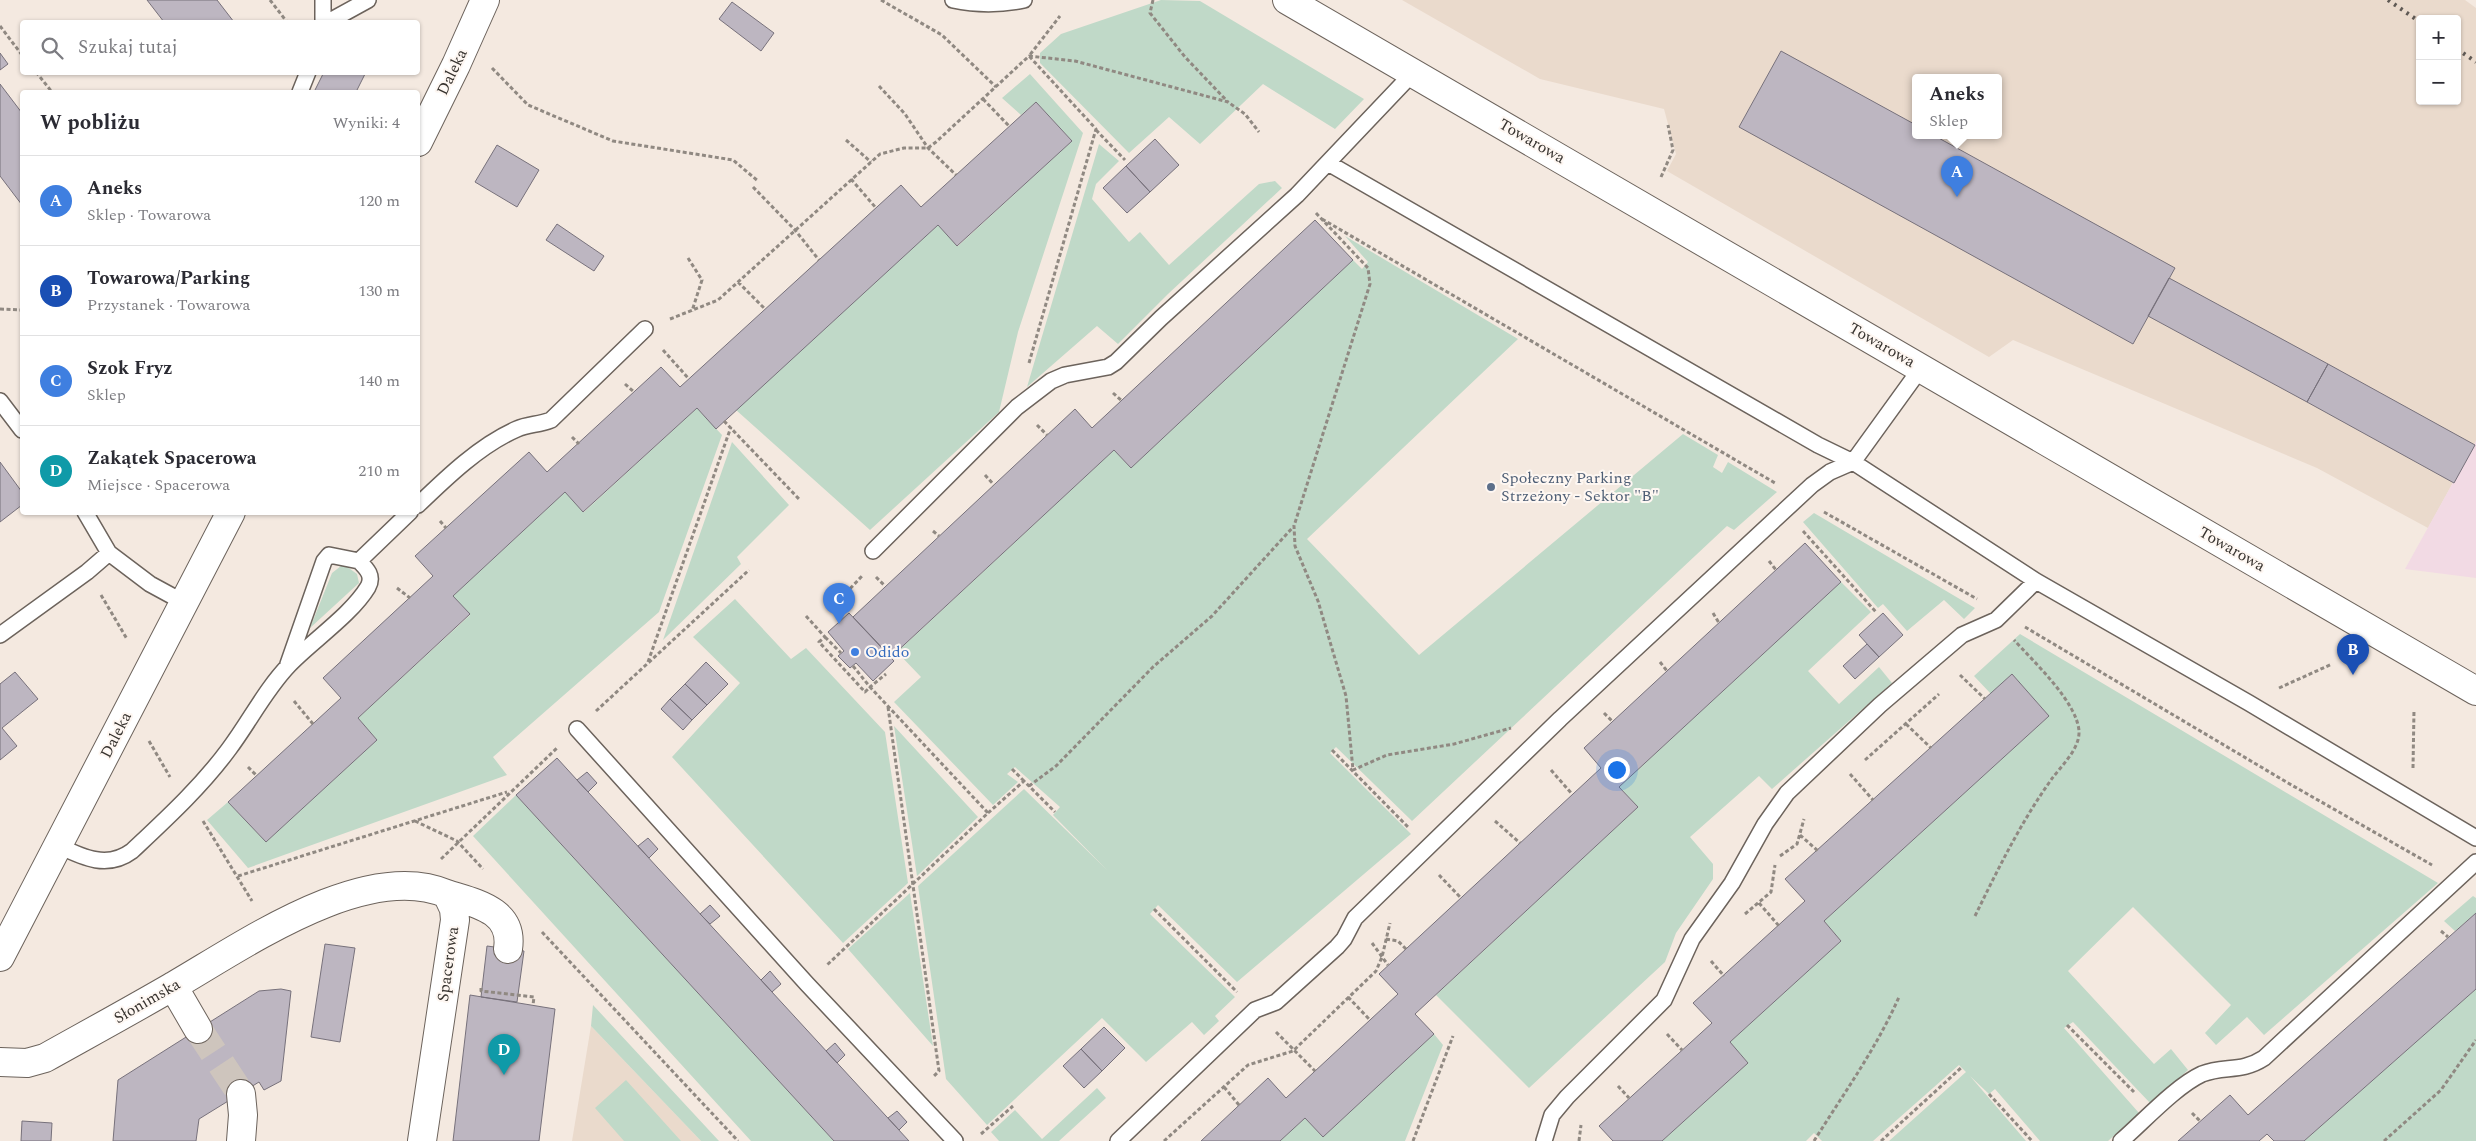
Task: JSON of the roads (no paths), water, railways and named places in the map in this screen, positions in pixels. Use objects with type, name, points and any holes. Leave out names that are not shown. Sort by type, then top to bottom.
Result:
[{"type":"street","name":"Daleka","points":[[420,138],[485,0]]},
{"type":"street","name":"Towarowa","points":[[1287,0],[1412,74],[1540,145],[2476,691]]},
{"type":"street","name":"Daleka","points":[[0,957],[186,603],[230,515]]},
{"type":"street","name":"Słonimska","points":[[0,1062],[27,1063],[45,1058],[174,986],[254,938],[344,896],[374,888],[415,885],[427,886],[447,894]]},
{"type":"street","points":[[447,894],[484,906],[497,914],[508,931],[508,949]]},
{"type":"street","name":"Spacerowa","points":[[422,1141],[455,920],[454,909],[447,894]]},
{"type":"street","points":[[174,986],[198,1029]]},
{"type":"street","points":[[241,1094],[243,1115],[241,1141]]},
{"type":"lane","points":[[323,0],[323,20]]},
{"type":"lane","points":[[332,20],[368,0]]},
{"type":"lane","points":[[954,0],[970,4],[1005,4],[1024,0]]},
{"type":"lane","points":[[872,551],[1017,407],[1052,380],[1065,375],[1108,367],[1116,362],[1161,318],[1297,195],[1412,74]]},
{"type":"lane","points":[[301,90],[307,75]]},
{"type":"lane","points":[[1328,164],[1818,445],[1853,462],[2036,581],[2249,703],[2476,838]]},
{"type":"lane","points":[[420,503],[465,462],[506,435],[528,425],[541,424],[551,420],[645,329]]},
{"type":"lane","points":[[1118,1141],[1255,1010],[1276,1002],[1336,947],[1344,939],[1354,918],[1428,846],[1544,734],[1799,497],[1830,472],[1853,462],[1921,368]]},
{"type":"lane","points":[[1,403],[20,427]]},
{"type":"lane","points":[[87,515],[109,553],[150,584],[186,603]]},
{"type":"lane","points":[[360,561],[407,515]]},
{"type":"lane","points":[[0,634],[87,572],[109,553]]},
{"type":"lane","points":[[59,846],[82,857],[107,862],[117,860],[132,851],[184,802],[229,749],[256,707],[288,666],[348,609],[368,587],[371,579],[370,573],[360,561],[330,554],[324,561],[288,666]]},
{"type":"lane","points":[[1544,1141],[1552,1115],[1567,1096],[1664,1000],[1692,939],[1732,883],[1765,824],[1787,793],[1880,706],[1962,635],[1999,617],[2036,581]]},
{"type":"lane","points":[[577,729],[807,984],[955,1141]]},
{"type":"lane","points":[[2121,1141],[2189,1082],[2211,1071],[2249,1067],[2264,1058],[2476,862]]},
{"type":"tunnel","points":[[198,1029],[241,1094]]},
{"type":"railway","points":[[2388,0],[2416,19]]},
{"type":"railway","points":[[2461,52],[2476,62]]},
{"type":"place","name":"Aneks","points":[[1957,197]]},
{"type":"place","name":"Społeczny Parking Strzeżony - Sektor \"B\"","points":[[1491,487]]},
{"type":"place","name":"Szok Fryz","points":[[839,624]]},
{"type":"place","name":"Odido","points":[[855,652]]},
{"type":"place","name":"Towarowa/Parking","points":[[2353,675]]},
{"type":"place","name":"Zakątek Spacerowa","points":[[504,1075]]}]
